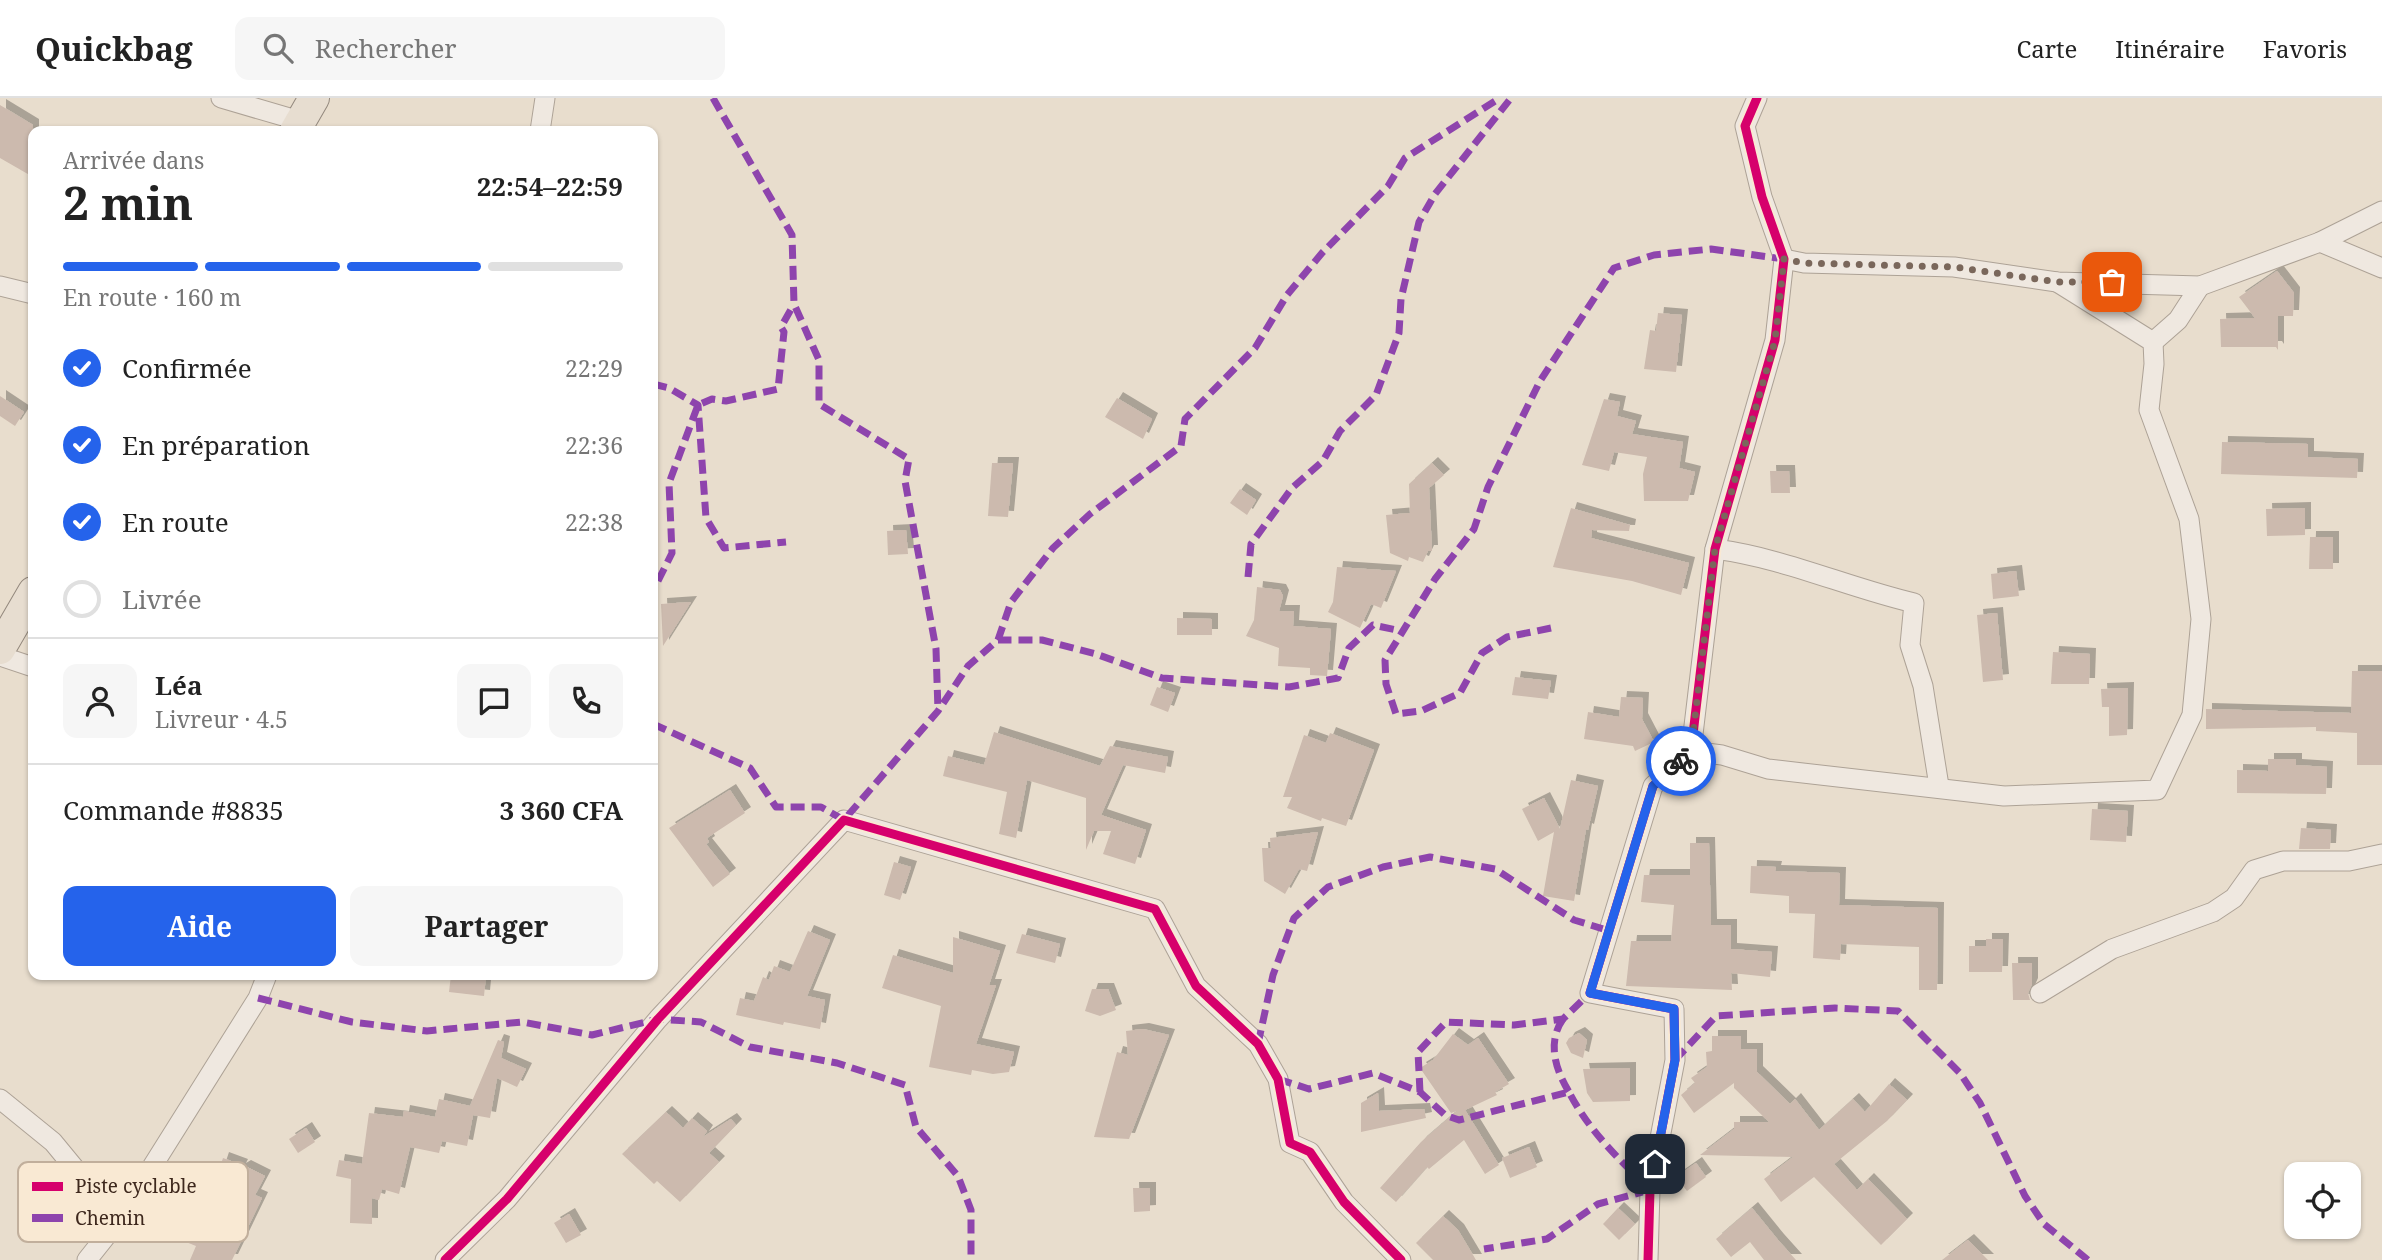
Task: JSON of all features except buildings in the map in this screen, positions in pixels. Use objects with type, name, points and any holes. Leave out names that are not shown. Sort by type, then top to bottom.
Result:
[{"type":"main road","points":[[0,649],[28,601]]},
{"type":"street","points":[[221,98],[303,117]]},
{"type":"street","points":[[541,126],[545,98]]},
{"type":"street","points":[[1648,1260],[1650,1190],[1675,1060],[1674,1009],[1590,993],[1653,786],[1691,751],[1715,549],[1775,341],[1784,259],[1762,197],[1745,126],[1757,98]]},
{"type":"street","points":[[1784,259],[1804,263],[1954,267],[2057,282],[2200,286],[2320,242],[2382,211]]},
{"type":"street","points":[[2320,242],[2382,268]]},
{"type":"street","points":[[2057,282],[2153,342]]},
{"type":"street","points":[[0,286],[28,293]]},
{"type":"street","points":[[2153,342],[2178,320],[2200,286]]},
{"type":"street","points":[[1691,751],[1722,755],[1768,769],[1939,786],[2004,796],[2157,790],[2192,715],[2201,620],[2189,519],[2149,410],[2154,364],[2153,342]]},
{"type":"street","points":[[1715,549],[1760,555],[1875,594],[1914,603],[1910,645],[1923,686],[1939,786]]},
{"type":"street","points":[[0,656],[28,665]]},
{"type":"street","points":[[445,1260],[507,1199],[658,1019],[844,820],[1155,909],[1196,986],[1258,1044],[1278,1079],[1290,1143],[1310,1152],[1344,1202],[1401,1260]]},
{"type":"street","points":[[2040,993],[2112,948],[2213,912],[2234,898],[2254,870],[2283,861],[2348,861],[2382,854]]},
{"type":"street","points":[[155,1162],[258,998],[265,980]]},
{"type":"street","points":[[0,1099],[53,1142],[69,1162]]},
{"type":"street","points":[[87,1260],[101,1242]]},
{"type":"marked path","points":[[713,98],[792,235],[794,304],[819,360],[819,404],[909,459],[905,481],[936,649],[938,711]]},
{"type":"marked path","points":[[998,640],[1011,602],[1053,548],[1090,514],[1181,446],[1185,419],[1255,348],[1287,295],[1322,253],[1388,186],[1405,158],[1500,98]]},
{"type":"marked path","points":[[1248,577],[1251,544],[1292,488],[1323,461],[1340,431],[1376,395],[1399,333],[1401,299],[1419,222],[1435,194],[1511,98]]},
{"type":"marked path","points":[[1551,628],[1507,637],[1482,653],[1460,693],[1421,711],[1396,714],[1386,684],[1385,660],[1435,579],[1474,529],[1488,487],[1540,381],[1614,268],[1654,255],[1711,249],[1784,259]]},
{"type":"marked path","points":[[658,581],[672,553],[669,483],[698,405],[712,399],[726,401],[778,389],[784,332],[781,327],[794,304]]},
{"type":"marked path","points":[[658,385],[669,388],[698,405],[706,518],[724,548],[786,542]]},
{"type":"marked path","points":[[658,726],[750,768],[776,807],[821,807],[844,820],[938,711],[968,666],[998,640],[1042,640],[1096,654],[1162,678],[1289,687],[1338,678],[1349,648],[1373,625],[1401,631]]},
{"type":"marked path","points":[[1258,1044],[1273,975],[1294,918],[1328,887],[1383,867],[1430,857],[1495,869],[1574,920],[1610,931]]},
{"type":"marked path","points":[[1420,1092],[1418,1052],[1446,1022],[1514,1025],[1563,1019],[1590,993]]},
{"type":"marked path","points":[[258,998],[352,1022],[427,1031],[522,1022],[592,1035],[658,1019],[701,1022],[750,1047],[837,1063],[905,1085],[916,1127],[958,1176],[971,1210],[971,1260]]},
{"type":"marked path","points":[[1675,1060],[1716,1016],[1835,1008],[1898,1011],[1960,1073],[1980,1103],[2025,1196],[2044,1224],[2088,1260]]},
{"type":"marked path","points":[[1563,1019],[1554,1046],[1557,1065],[1569,1092]]},
{"type":"marked path","points":[[1278,1079],[1309,1089],[1373,1073],[1420,1092],[1445,1115],[1459,1120],[1569,1092],[1595,1132],[1650,1190],[1598,1204],[1547,1239],[1484,1249]]},
{"type":"cycle path","points":[[1648,1260],[1650,1190],[1675,1060],[1674,1009],[1590,993],[1653,786],[1691,751],[1715,549],[1775,340],[1784,259],[1762,197],[1745,126],[1757,98]]},
{"type":"cycle path","points":[[445,1260],[507,1199],[658,1019],[844,820],[1155,909],[1196,986],[1258,1044],[1278,1079],[1290,1143],[1310,1152],[1344,1202],[1401,1260]]},
{"type":"way so far","points":[[1681,761],[1691,751],[1715,549],[1775,341],[1784,259],[1804,263],[1954,267],[2057,282],[2112,282]]},
{"type":"route","points":[[1655,1164],[1675,1060],[1674,1009],[1590,993],[1653,786],[1681,761]]}]
